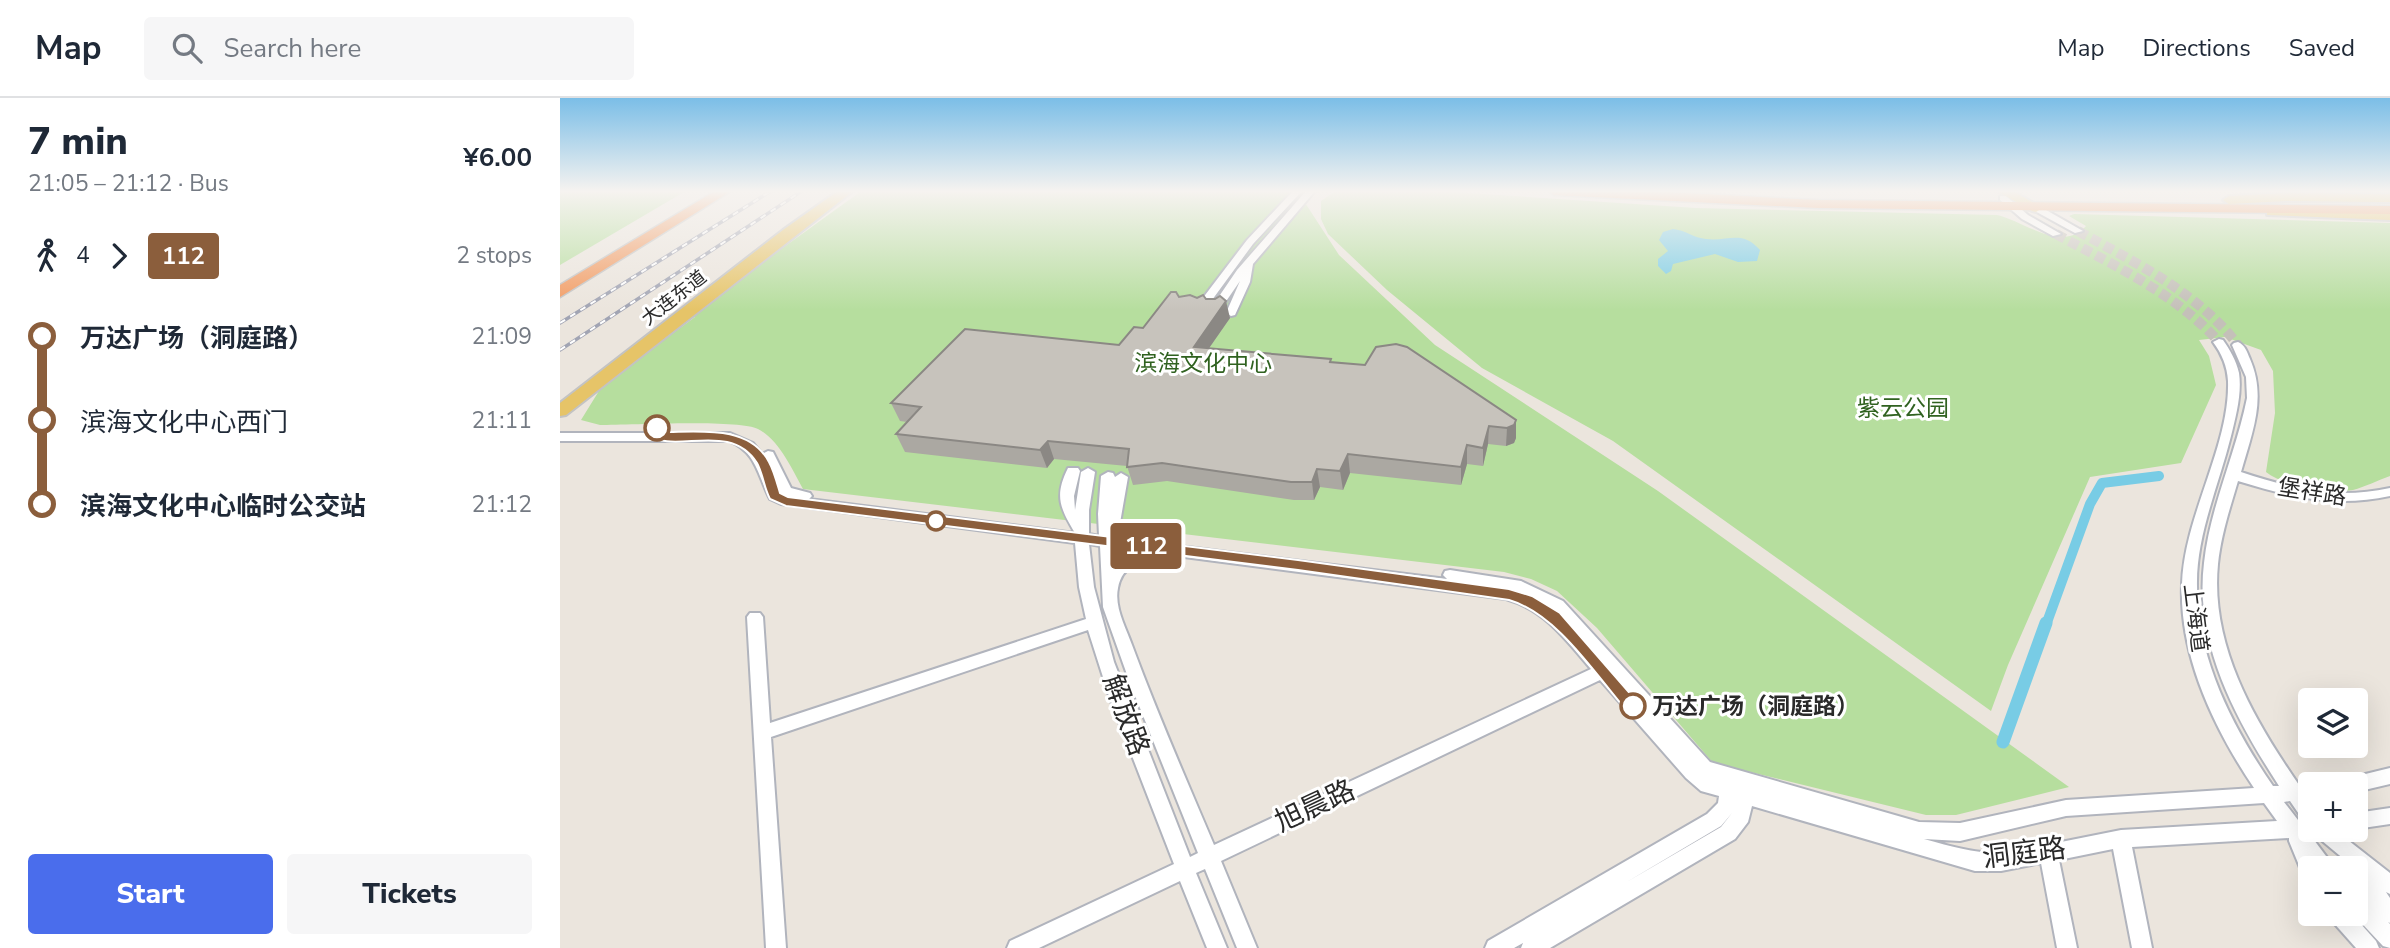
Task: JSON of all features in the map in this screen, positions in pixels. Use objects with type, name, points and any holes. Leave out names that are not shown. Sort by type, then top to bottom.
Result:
[{"type":"highway","points":[[560,282],[646,231]]},
{"type":"highway","points":[[560,292],[660,231]]},
{"type":"main road","name":"大连东道","points":[[560,402],[785,231]]},
{"type":"main road","name":"大连东道","points":[[560,411],[792,231]]},
{"type":"street","points":[[1188,309],[1262,231]]},
{"type":"street","points":[[1214,311],[1249,261],[1276,231]]},
{"type":"street","points":[[2051,231],[2056,234]]},
{"type":"street","points":[[1200,310],[1234,261]]},
{"type":"street","points":[[1231,313],[1245,282],[1249,261]]},
{"type":"street","name":"上海道","points":[[2219,342],[2231,362],[2234,392],[2217,470],[2191,564],[2192,620],[2200,657],[2213,696],[2269,796],[2298,825]]},
{"type":"street","name":"上海道","points":[[2238,345],[2249,367],[2254,389],[2250,419],[2211,564],[2210,598],[2233,686],[2273,762],[2298,789]]},
{"type":"street","points":[[560,431],[720,436],[742,442],[762,462],[775,496],[786,501],[1510,583],[1541,595],[1565,610],[1698,779],[1714,789],[1739,788]]},
{"type":"street","points":[[560,437],[664,434]]},
{"type":"street","name":"解放路","points":[[1081,472],[1086,586],[1094,622],[1112,683],[1217,948]]},
{"type":"street","name":"堡祥路","points":[[2235,475],[2293,492],[2334,499],[2365,499],[2390,492]]},
{"type":"street","points":[[1106,537],[1113,523],[1114,477]]},
{"type":"street","points":[[1106,537],[1168,549],[1509,594],[1527,600],[1555,617],[1608,668]]},
{"type":"street","name":"解放路","points":[[1106,537],[1111,607],[1124,645],[1247,948]]},
{"type":"street","points":[[1110,592],[1113,575],[1124,562],[1143,553],[1168,549]]},
{"type":"street","points":[[755,617],[776,948]]},
{"type":"street","points":[[763,733],[1094,622]]},
{"type":"street","name":"旭晨路","points":[[1017,948],[1608,668]]},
{"type":"street","points":[[2368,781],[2390,776]]},
{"type":"street","points":[[1495,948],[1706,826],[1721,815],[1739,788]]},
{"type":"street","points":[[1531,948],[1728,832],[1741,816],[1739,788]]},
{"type":"street","name":"洞庭路","points":[[1739,788],[1919,830],[1940,832],[1960,832],[2066,808],[2298,793]]},
{"type":"street","name":"洞庭路","points":[[1739,788],[1975,862],[2001,862],[2121,839],[2298,829]]},
{"type":"street","points":[[2368,819],[2390,816]]},
{"type":"street","points":[[2121,839],[2142,948]]},
{"type":"street","points":[[2332,842],[2343,856]]},
{"type":"street","points":[[2337,842],[2390,885]]},
{"type":"street","points":[[2048,851],[2067,948]]},
{"type":"street","points":[[2368,887],[2390,913]]},
{"type":"street","points":[[2368,915],[2390,939]]},
{"type":"street","points":[[2350,926],[2369,948]]},
{"type":"green space","points":[[560,231],[618,231],[560,265]]},
{"type":"green space","name":"滨海文化中心","points":[[807,231],[1323,231],[1339,255],[1435,345],[1658,491],[2069,787],[1956,815],[1926,815],[1713,763],[1597,628],[1557,591],[1531,579],[1504,572],[803,489],[779,448],[758,429],[707,423],[600,425],[581,420],[602,386],[695,317],[690,315]]},
{"type":"green space","name":"紫云公园","points":[[1326,231],[2037,231],[2065,237],[2080,231],[2390,231],[2390,476],[2353,490],[2332,491],[2284,482],[2266,472],[2275,413],[2273,371],[2261,350],[2225,337],[2199,340],[2209,356],[2216,385],[2181,463],[2090,477],[2008,665],[1991,711],[1613,441],[1482,368],[1387,290]]},
{"type":"water","points":[[1680,231],[1706,239],[1741,238],[1760,250],[1757,261],[1738,262],[1715,254],[1673,264],[1671,271],[1666,274],[1658,266],[1658,259],[1668,251],[1659,240],[1663,232]]},
{"type":"building","points":[[1171,292],[1176,292],[1179,297],[1190,295],[1197,298],[1203,295],[1206,299],[1215,299],[1220,296],[1226,301],[1194,347],[1331,359],[1330,362],[1365,365],[1376,347],[1396,344],[1407,347],[1516,420],[1514,425],[1507,428],[1489,426],[1483,448],[1467,445],[1461,467],[1348,454],[1340,471],[1317,469],[1312,482],[1291,482],[1162,463],[1127,467],[1129,449],[1048,441],[1040,450],[896,434],[921,407],[891,403],[965,329],[1119,345],[1134,327],[1143,328]]},
{"type":"waterway","points":[[2046,625],[2090,504],[2102,483],[2159,476]]},
{"type":"waterway","points":[[2003,742],[2046,623]]},
{"type":"tunnel","points":[[2078,231],[2185,294],[2222,326],[2238,345]]},
{"type":"tunnel","points":[[2056,234],[2163,294],[2219,342]]},
{"type":"railway","points":[[560,323],[708,231]]},
{"type":"railway","points":[[560,350],[742,231]]},
{"type":"bus line","name":"112","points":[[657,428],[654,433],[659,436],[720,436],[742,442],[749,446],[767,469],[775,496],[786,501],[1509,594],[1527,600],[1555,617],[1633,706]]},
{"type":"place","name":"万达广场（洞庭路）","points":[[1633,706]]}]
